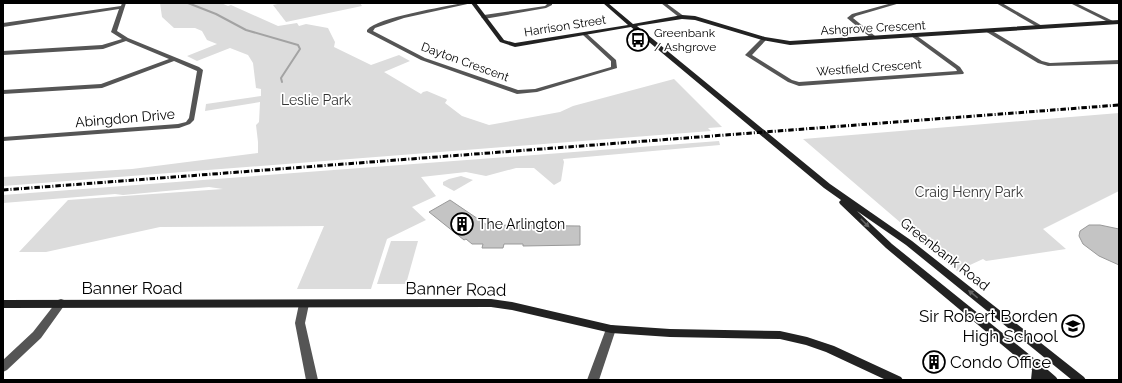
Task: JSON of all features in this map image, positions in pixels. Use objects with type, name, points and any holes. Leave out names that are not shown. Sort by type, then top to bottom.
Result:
[{"type":"street","name":"Harrison Street","points":[[471,3],[484,17],[502,41],[515,45],[632,26]]},
{"type":"street","name":"Dayton Crescent","points":[[471,3],[404,16],[373,27],[370,32],[423,59],[517,92],[534,91],[614,68],[614,61],[585,34]]},
{"type":"street","points":[[484,17],[546,7],[550,5],[550,3]]},
{"type":"street","name":"Greenbank Road","points":[[605,3],[827,186],[909,243],[1080,380]]},
{"type":"street","points":[[663,3],[682,17]]},
{"type":"street","points":[[873,37],[854,23],[850,18],[854,15],[898,3]]},
{"type":"street","points":[[998,3],[1041,27]]},
{"type":"street","points":[[1072,3],[1112,22]]},
{"type":"street","points":[[3,25],[124,5]]},
{"type":"street","name":"Abingdon Drive","points":[[3,139],[178,126],[188,123],[192,119],[200,70],[126,39],[114,32],[124,5]]},
{"type":"street","name":"Ashgrove Crescent","points":[[632,26],[682,17],[695,18],[764,39],[790,43],[1119,22]]},
{"type":"street","points":[[987,30],[1040,62],[1050,65],[1119,62]]},
{"type":"street","name":"Westfield Crescent","points":[[764,39],[748,55],[790,81],[799,84],[960,73],[958,68],[913,35]]},
{"type":"street","points":[[3,53],[103,47],[126,39]]},
{"type":"street","points":[[3,92],[102,86],[174,59]]},
{"type":"street","name":"Greenbank Road","points":[[827,186],[889,246],[1052,380]]},
{"type":"street","points":[[3,367],[37,335],[61,303]]},
{"type":"street","name":"Banner Road","points":[[3,304],[491,303],[512,306],[611,329],[670,333],[780,335],[807,341],[830,349],[897,380]]},
{"type":"street","points":[[304,304],[300,323],[312,380]]},
{"type":"street","points":[[593,380],[611,329]]},
{"type":"street","points":[[1037,367],[1037,380]]},
{"type":"green space","name":"Leslie Park","points":[[160,3],[221,3],[228,6],[231,5],[278,26],[297,23],[299,26],[306,24],[328,28],[335,42],[334,47],[371,65],[399,55],[410,61],[384,72],[421,94],[427,91],[446,99],[447,100],[445,103],[462,116],[489,125],[560,112],[573,106],[674,79],[722,127],[708,128],[711,131],[3,186],[3,177],[132,169],[258,153],[256,125],[259,122],[260,102],[205,111],[206,104],[261,96],[261,89],[256,88],[253,63],[248,55],[230,48],[197,61],[187,56],[217,44],[207,40],[202,31],[195,28],[174,28],[162,17]]},
{"type":"green space","points":[[282,3],[360,3],[362,6],[286,22],[273,5]]},
{"type":"green space","name":"Craig Henry Park","points":[[1119,113],[1119,191],[1043,229],[1066,249],[986,261],[983,259],[957,271],[803,139]]},
{"type":"green space","points":[[719,141],[720,145],[563,159],[564,162],[561,181],[554,185],[534,168],[516,168],[486,176],[466,172],[421,177],[436,196],[412,207],[426,220],[387,239],[371,289],[297,289],[324,226],[160,227],[46,252],[19,252],[68,200],[223,189],[209,187],[123,195],[115,194],[3,203],[3,195]]},
{"type":"green space","points":[[461,176],[473,180],[454,191],[443,185],[443,182],[449,179]]},
{"type":"green space","points":[[391,241],[418,241],[406,284],[377,284]]},
{"type":"building","name":"The Arlington","points":[[450,200],[487,225],[580,226],[580,245],[523,246],[523,244],[504,244],[503,248],[482,248],[483,244],[472,244],[466,239],[464,240],[429,212]]},
{"type":"building","points":[[1089,225],[1100,225],[1119,229],[1119,265],[1099,256],[1083,244],[1079,236],[1080,231]]},
{"type":"building","name":"Condo Office","points":[[927,356],[940,360],[941,370],[927,367]]},
{"type":"waterway","points":[[188,3],[216,14],[246,30],[298,45],[300,49],[281,78],[282,82]]},
{"type":"railway","points":[[3,190],[1119,105]]},
{"type":"place","name":"Greenbank / Ashgrove","points":[[638,40]]},
{"type":"place","name":"The Arlington","points":[[462,224]]},
{"type":"place","name":"Sir Robert Borden High School","points":[[1073,326]]},
{"type":"place","name":"Condo Office","points":[[934,362]]}]
